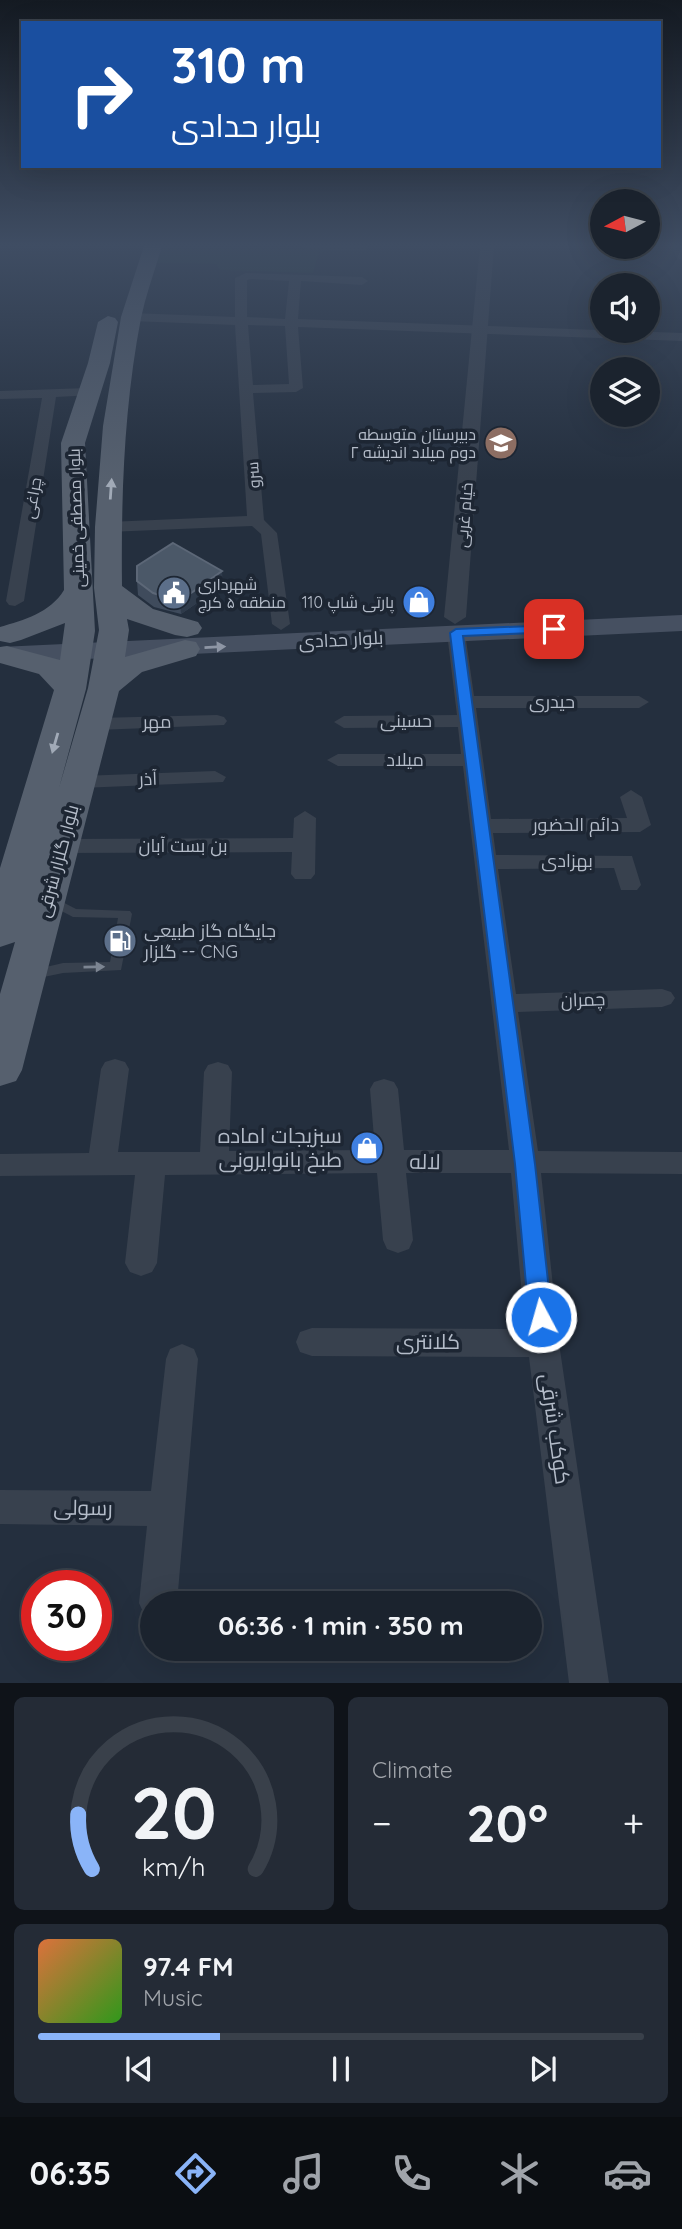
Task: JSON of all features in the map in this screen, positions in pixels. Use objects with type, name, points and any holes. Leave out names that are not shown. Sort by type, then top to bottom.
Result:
[{"type":"main road","name":"بلوار مصطفی خمینی","points":[[95,641],[79,589],[72,461],[77,427],[88,392],[116,325]]},
{"type":"main road","name":"بلوار مصطفی خمینی","points":[[95,641],[108,588],[108,527],[121,325]]},
{"type":"main road","points":[[77,427],[92,435],[115,426]]},
{"type":"main road","points":[[72,461],[93,451],[105,452],[112,459]]},
{"type":"main road","points":[[108,588],[131,611],[161,623],[186,639]]},
{"type":"main road","points":[[4,644],[59,616],[71,604],[79,589]]},
{"type":"main road","name":"بلوار حدادی","points":[[4,644],[186,639],[456,625],[682,608]]},
{"type":"main road","name":"بلوار حدادی","points":[[186,639],[281,624],[682,624]]},
{"type":"main road","points":[[4,644],[87,688],[186,639]]},
{"type":"main road","name":"بلوار گلزار شرقی","points":[[0,934],[87,688],[95,641]]},
{"type":"main road","name":"بلوار گلزار شرقی","points":[[0,1070],[97,724],[87,688]]},
{"type":"street","name":"سرو","points":[[240,325],[256,521],[269,533],[281,624]]},
{"type":"street","points":[[247,389],[296,388],[291,325]]},
{"type":"street","points":[[333,325],[682,338]]},
{"type":"street","name":"خیام غربی","points":[[456,625],[480,325]]},
{"type":"street","points":[[0,396],[88,392]]},
{"type":"street","name":"چراغی","points":[[15,601],[50,394]]},
{"type":"street","points":[[108,527],[256,521]]},
{"type":"street","name":"کوکب شرقی","points":[[456,625],[525,1164],[543,1343],[589,1683]]},
{"type":"street","name":"حیدری","points":[[466,712],[639,702]]},
{"type":"street","name":"حسینی","points":[[344,722],[466,712]]},
{"type":"street","name":"مهر","points":[[97,724],[217,721]]},
{"type":"street","name":"میلاد","points":[[338,760],[472,760]]},
{"type":"street","name":"آذر","points":[[80,782],[215,777]]},
{"type":"street","name":"دائم الحضور","points":[[481,826],[640,825],[631,797]]},
{"type":"street","points":[[303,874],[305,818]]},
{"type":"street","name":"بن بست آبان","points":[[62,846],[304,845]]},
{"type":"street","name":"بهزادی","points":[[486,862],[624,861],[629,885]]},
{"type":"street","name":"چمران","points":[[504,1003],[662,998]]},
{"type":"street","points":[[102,1165],[115,1069]]},
{"type":"street","points":[[214,1163],[218,1072]]},
{"type":"street","points":[[384,1089],[398,1240]]},
{"type":"street","name":"لاله","points":[[0,1165],[389,1161],[682,1163]]},
{"type":"street","points":[[141,1263],[151,1165]]},
{"type":"street","name":"کلانتری","points":[[312,1342],[543,1343]]},
{"type":"street","points":[[159,1591],[182,1360]]},
{"type":"street","name":"رسولی","points":[[0,1507],[167,1509]]},
{"type":"lane","points":[[27,975],[62,968],[116,967],[125,914],[73,913],[48,899]]},
{"type":"building","points":[[173,543],[222,571],[180,601],[153,593],[137,581],[137,566]]},
{"type":"place","name":"دبیرستان متوسطه دوم میلاد اندیشه ۲","points":[[501,443]]},
{"type":"place","name":"شهرداری منطقه ۵ کرج","points":[[174,593]]},
{"type":"place","name":"پارتی شاپ 110","points":[[419,602]]},
{"type":"place","name":"جایگاه گاز طبیعی گلزار -- CNG","points":[[120,941]]},
{"type":"place","name":"سبزیجات اماده طبخ بانوایرونی","points":[[367,1148]]},
{"type":"route","points":[[541,1317],[525,1164],[456,633],[554,629]]}]
